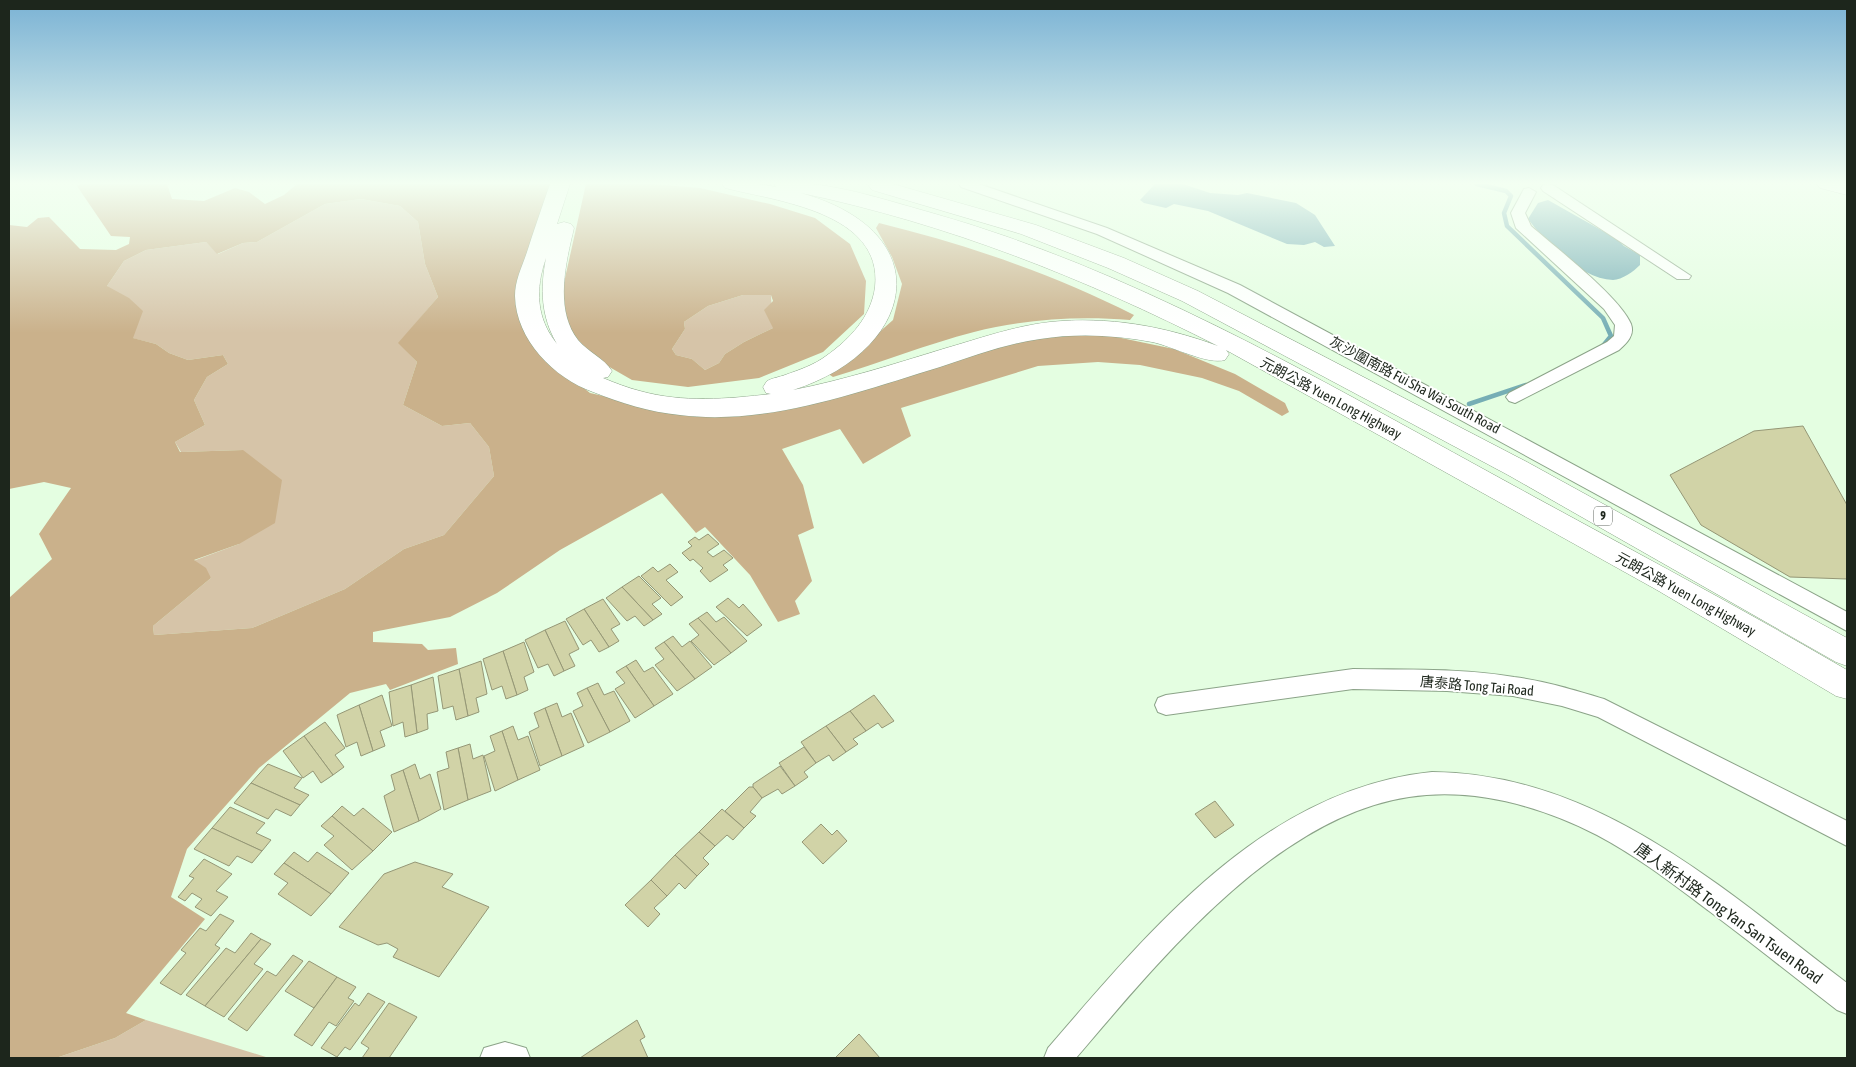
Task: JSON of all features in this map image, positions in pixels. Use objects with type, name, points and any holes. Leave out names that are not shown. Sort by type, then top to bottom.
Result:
[{"type":"main road","points":[[543,234],[528,279],[526,301],[531,322],[542,343],[559,362],[582,379],[611,392],[645,402],[692,408],[721,409],[760,406],[860,382],[1009,337],[1051,330],[1095,328],[1140,331],[1182,341],[1341,402]]},
{"type":"main road","points":[[562,234],[554,261],[552,281],[555,313],[567,341],[587,363],[614,379],[652,391],[698,397],[737,395],[804,377],[827,366],[852,348],[880,312],[887,289],[886,268],[881,252],[865,234]]},
{"type":"main road","name":"元朗公路 Yuen Long Highway","points":[[977,234],[1044,258],[1186,321],[1341,402],[1847,686]]},
{"type":"main road","name":"元朗公路 Yuen Long Highway","points":[[1041,234],[1117,264],[1191,297],[1565,495],[1847,653]]},
{"type":"street","name":"灰沙圍南路 Fui Sha Wai South Road","points":[[1108,234],[1234,289],[1475,418],[1847,622]]},
{"type":"street","points":[[1515,397],[1613,346],[1622,338],[1622,325],[1610,305],[1530,234]]},
{"type":"street","points":[[1619,234],[1683,276]]},
{"type":"street","name":"唐泰路 Tong Tai Road","points":[[1166,705],[1353,679],[1447,681],[1513,686],[1562,696],[1604,709],[1847,834]]},
{"type":"street","name":"唐人新村路 Tong Yan San Tsuen Road","points":[[1058,1058],[1142,961],[1200,903],[1244,866],[1295,831],[1338,808],[1384,792],[1430,784],[1477,786],[1527,796],[1578,814],[1606,828],[1657,857],[1847,1000]]},
{"type":"street","points":[[494,1058],[505,1056],[516,1058]]},
{"type":"shaded area","points":[[9,234],[65,234],[80,249],[116,250],[129,244],[130,237],[111,236],[109,234],[272,234],[257,242],[243,243],[217,254],[206,242],[146,250],[124,261],[107,286],[129,298],[143,311],[133,338],[156,344],[169,353],[188,360],[223,355],[228,364],[207,377],[194,400],[205,425],[175,442],[180,452],[243,450],[282,480],[275,523],[239,544],[194,560],[206,568],[211,578],[153,626],[154,635],[252,628],[345,589],[404,549],[444,535],[494,476],[489,447],[470,423],[442,426],[403,405],[417,362],[398,343],[438,297],[425,264],[420,234],[536,234],[531,248],[537,351],[590,393],[647,406],[718,408],[1045,336],[1107,335],[1174,349],[1235,374],[1285,403],[1289,412],[1282,416],[1239,391],[1202,378],[1140,365],[1098,362],[1038,366],[901,408],[911,436],[863,464],[840,429],[782,449],[803,485],[814,528],[798,535],[812,581],[795,601],[800,614],[778,622],[750,575],[705,527],[696,533],[662,493],[560,550],[497,593],[450,617],[373,632],[373,642],[422,644],[428,650],[456,648],[458,664],[390,690],[386,684],[350,693],[259,768],[187,849],[171,897],[205,919],[126,1013],[146,1020],[115,1038],[56,1058],[9,1058],[9,598],[52,559],[39,534],[71,488],[44,482],[9,489]]},
{"type":"shaded area","points":[[272,234],[420,234],[425,264],[438,297],[399,343],[417,362],[403,405],[442,426],[470,423],[489,447],[494,476],[444,535],[404,549],[345,589],[252,628],[154,635],[153,626],[211,578],[193,561],[239,544],[243,450],[181,452],[175,442],[205,425],[194,400],[207,377],[228,364],[223,355],[188,360],[169,353],[156,344],[132,338],[107,286],[124,261],[146,250],[206,242],[218,254],[243,243],[257,242]]},
{"type":"shaded area","points":[[575,234],[836,234],[850,244],[866,281],[864,314],[823,352],[759,378],[688,387],[632,380],[592,357],[566,325],[563,287]],"holes":[[[743,295],[771,295],[773,301],[764,310],[773,328],[744,342],[725,354],[719,363],[705,370],[692,359],[676,355],[672,349],[685,329],[684,322],[708,306]]]},
{"type":"shaded area","points":[[879,234],[919,234],[977,251],[1041,274],[1072,286],[1134,315],[1130,320],[1091,318],[1032,321],[993,328],[939,342],[833,377],[827,373],[859,350],[893,320],[902,284],[892,257]]},
{"type":"shaded area","points":[[743,295],[771,295],[773,328],[744,342],[725,354],[719,363],[705,370],[692,359],[676,355],[672,349],[685,329],[684,322],[708,306]]},
{"type":"shaded area","points":[[146,1020],[269,1058],[56,1058],[115,1038]]},
{"type":"water","points":[[1263,234],[1327,234],[1335,246],[1324,247],[1315,242],[1304,245],[1287,244]]},
{"type":"water","points":[[1540,234],[1608,234],[1640,255],[1640,265],[1624,277],[1616,280],[1601,278],[1577,267]]},
{"type":"building","points":[[1803,426],[1847,505],[1847,579],[1790,577],[1701,525],[1670,475],[1754,431]]},
{"type":"building","points":[[708,534],[719,544],[707,552],[713,557],[724,550],[733,558],[723,565],[728,570],[710,582],[700,571],[703,568],[693,559],[690,561],[682,553],[692,546],[688,542],[695,537],[699,540]]},
{"type":"building","points":[[670,564],[678,572],[666,580],[683,597],[671,606],[641,576],[653,567],[658,572]]},
{"type":"building","points":[[639,576],[661,598],[652,604],[662,614],[653,620],[622,587]]},
{"type":"building","points":[[622,587],[653,620],[644,626],[635,616],[627,621],[606,598]]},
{"type":"building","points":[[728,598],[739,608],[743,604],[762,625],[747,636],[716,607]]},
{"type":"building","points":[[603,599],[620,624],[611,629],[619,641],[609,647],[584,609]]},
{"type":"building","points":[[584,609],[609,647],[599,652],[591,640],[583,645],[566,619]]},
{"type":"building","points":[[707,612],[716,622],[724,617],[747,641],[731,653],[698,618]]},
{"type":"building","points":[[698,618],[731,653],[714,665],[691,641],[699,635],[689,624]]},
{"type":"building","points":[[565,621],[579,649],[569,654],[575,666],[564,671],[545,630]]},
{"type":"building","points":[[545,630],[564,671],[554,676],[548,664],[538,668],[525,640]]},
{"type":"building","points":[[673,636],[682,647],[690,641],[712,667],[695,679],[664,642]]},
{"type":"building","points":[[524,642],[534,672],[524,677],[528,690],[517,695],[503,651]]},
{"type":"building","points":[[664,642],[695,679],[677,691],[655,665],[664,659],[655,648]]},
{"type":"building","points":[[503,651],[517,695],[506,699],[502,686],[492,690],[483,659]]},
{"type":"building","points":[[636,660],[644,672],[653,667],[673,694],[654,706],[626,666]]},
{"type":"building","points":[[481,661],[487,694],[476,698],[479,712],[468,716],[459,669]]},
{"type":"building","points":[[626,666],[654,706],[635,718],[615,689],[625,683],[616,672]]},
{"type":"building","points":[[459,669],[468,716],[456,720],[453,706],[443,709],[438,676]]},
{"type":"building","points":[[433,677],[438,711],[427,714],[428,729],[417,733],[411,685]]},
{"type":"building","points":[[598,683],[604,695],[614,691],[630,721],[610,732],[587,688]]},
{"type":"building","points":[[411,685],[417,733],[405,737],[403,722],[393,726],[389,692]]},
{"type":"building","points":[[587,688],[610,732],[588,743],[573,711],[583,706],[577,693]]},
{"type":"building","points":[[382,695],[392,726],[380,731],[385,746],[373,751],[359,705]]},
{"type":"building","points":[[874,695],[894,721],[882,728],[878,723],[866,731],[850,711]]},
{"type":"building","points":[[557,703],[562,717],[571,713],[584,746],[562,756],[545,708]]},
{"type":"building","points":[[359,705],[373,751],[361,756],[357,742],[346,747],[337,715]]},
{"type":"building","points":[[545,708],[562,756],[540,766],[529,732],[539,727],[534,713]]},
{"type":"building","points":[[850,711],[866,731],[853,739],[858,744],[846,752],[826,726]]},
{"type":"building","points":[[325,722],[345,748],[335,755],[344,767],[333,775],[304,736]]},
{"type":"building","points":[[513,726],[518,740],[528,736],[540,770],[518,780],[502,731]]},
{"type":"building","points":[[826,726],[846,752],[833,761],[829,755],[816,763],[801,742]]},
{"type":"building","points":[[502,731],[518,780],[495,791],[484,756],[495,751],[490,736]]},
{"type":"building","points":[[304,736],[333,775],[321,783],[313,771],[303,778],[283,751]]},
{"type":"building","points":[[470,744],[473,759],[483,755],[491,791],[468,800],[458,748]]},
{"type":"building","points":[[804,747],[816,763],[804,772],[808,777],[795,786],[779,763]]},
{"type":"building","points":[[458,748],[468,800],[444,810],[437,772],[449,768],[446,752]]},
{"type":"building","points":[[268,764],[302,778],[294,788],[309,795],[300,805],[251,783]]},
{"type":"building","points":[[415,764],[420,779],[430,774],[441,809],[419,821],[403,770]]},
{"type":"building","points":[[780,766],[795,786],[782,794],[778,789],[762,798],[753,787],[753,784]]},
{"type":"building","points":[[403,770],[419,821],[394,832],[384,796],[395,790],[391,775]]},
{"type":"building","points":[[251,783],[300,805],[291,816],[276,809],[268,819],[234,803]]},
{"type":"building","points":[[749,787],[753,787],[762,798],[750,812],[756,816],[744,828],[725,811]]},
{"type":"building","points":[[1215,801],[1234,825],[1215,838],[1195,814]]},
{"type":"building","points":[[342,806],[354,816],[363,808],[392,832],[373,851],[332,816]]},
{"type":"building","points":[[230,807],[265,823],[256,833],[271,840],[262,851],[212,828]]},
{"type":"building","points":[[722,809],[744,828],[733,840],[727,835],[715,846],[699,832]]},
{"type":"building","points":[[332,816],[373,851],[352,870],[324,845],[334,836],[321,826]]},
{"type":"building","points":[[821,824],[832,835],[837,830],[847,841],[823,864],[802,842]]},
{"type":"building","points":[[212,828],[262,851],[252,863],[237,856],[229,866],[194,849]]},
{"type":"building","points":[[699,832],[715,846],[703,858],[709,864],[697,876],[675,855]]},
{"type":"building","points":[[294,852],[308,862],[317,852],[349,873],[331,894],[284,863]]},
{"type":"building","points":[[675,855],[697,876],[685,889],[679,883],[667,896],[651,880]]},
{"type":"building","points":[[204,859],[232,874],[216,891],[228,897],[211,916],[195,907],[202,899],[192,893],[185,901],[178,897],[194,878],[189,876]]},
{"type":"building","points":[[415,862],[453,874],[442,887],[489,907],[439,977],[393,957],[398,949],[387,943],[378,945],[339,927],[384,874]]},
{"type":"building","points":[[284,863],[331,894],[311,916],[278,894],[288,883],[274,874]]},
{"type":"building","points":[[651,880],[667,896],[654,908],[660,914],[648,927],[625,905]]},
{"type":"building","points":[[220,914],[234,921],[215,945],[220,948],[181,995],[160,983],[186,953],[181,950],[200,928],[206,931]]},
{"type":"building","points":[[251,933],[261,939],[205,1006],[186,995],[226,948],[235,953]]},
{"type":"building","points":[[261,939],[271,944],[254,964],[263,969],[224,1017],[205,1006]]},
{"type":"building","points":[[293,955],[303,961],[247,1031],[228,1019],[267,971],[276,976]]},
{"type":"building","points":[[309,961],[337,977],[314,1008],[285,991]]},
{"type":"building","points":[[337,977],[356,987],[348,998],[354,1001],[336,1026],[329,1022],[312,1046],[294,1035]]},
{"type":"building","points":[[368,993],[385,1002],[350,1050],[345,1047],[337,1057],[321,1048],[355,1003],[359,1006]]},
{"type":"building","points":[[389,1003],[417,1017],[389,1058],[362,1058],[369,1048],[361,1043]]},
{"type":"building","points":[[637,1020],[645,1037],[640,1040],[648,1058],[580,1058]]},
{"type":"building","points":[[859,1034],[880,1058],[835,1058]]},
{"type":"waterway","points":[[1515,234],[1603,318],[1611,336],[1602,347]]},
{"type":"waterway","points":[[1469,404],[1526,385]]}]
